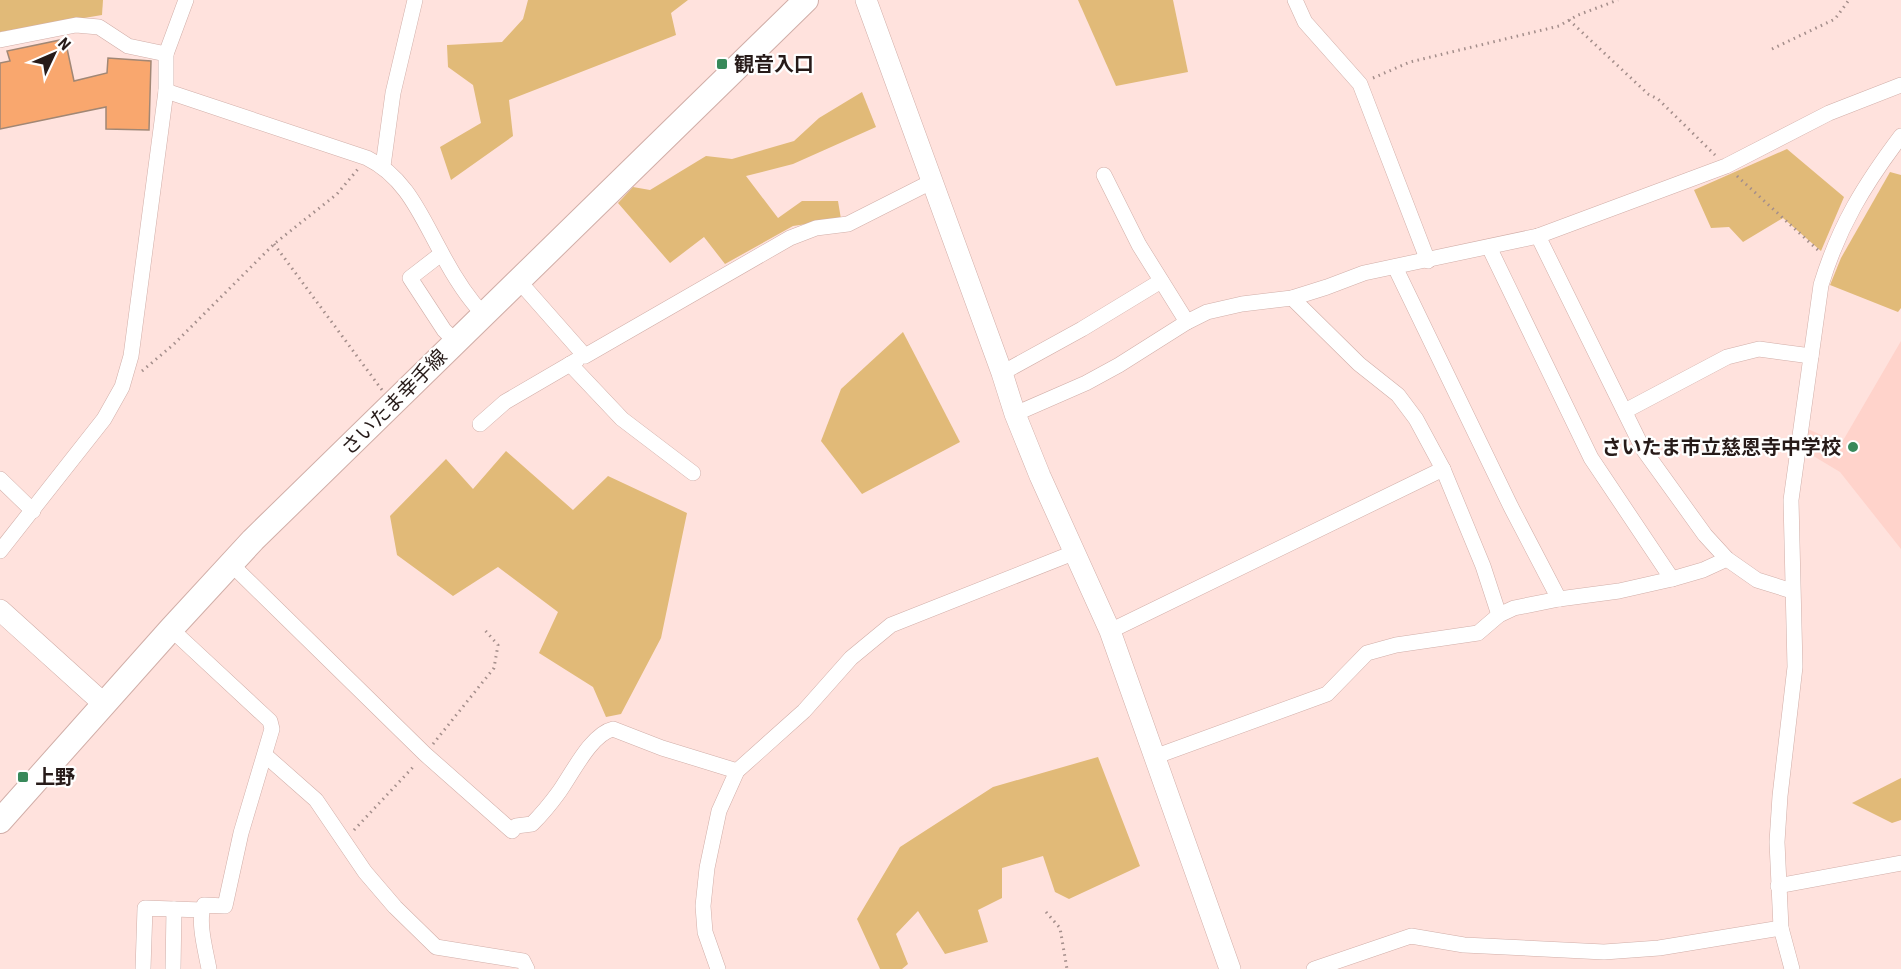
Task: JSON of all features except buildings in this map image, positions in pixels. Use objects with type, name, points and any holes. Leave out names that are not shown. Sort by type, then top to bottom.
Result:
[{"type":"main road","name":"さいたま幸手線","points":[[0,821],[231,564],[455,341],[806,0]]},
{"type":"street","points":[[0,551],[104,419],[122,387],[131,356],[166,91],[166,54],[186,0]]},
{"type":"street","points":[[383,166],[393,93],[415,0]]},
{"type":"street","points":[[866,0],[1015,414],[1073,553],[1110,631],[1230,969]]},
{"type":"street","points":[[1295,0],[1305,22],[1360,84],[1428,261]]},
{"type":"street","points":[[0,40],[76,25],[99,27],[128,46],[166,54]]},
{"type":"street","points":[[1015,414],[1094,379],[1207,312],[1242,304],[1292,298],[1364,273],[1538,236],[1726,166],[1829,113],[1901,85]]},
{"type":"street","points":[[166,91],[367,158],[383,166],[415,202],[441,254],[473,304],[483,314]]},
{"type":"street","points":[[1792,969],[1781,928],[1778,886],[1780,796],[1795,666],[1791,500],[1821,285],[1848,214],[1875,170],[1901,136]]},
{"type":"street","points":[[1104,175],[1139,245],[1187,322]]},
{"type":"street","points":[[480,423],[506,402],[790,238],[816,228],[848,224],[933,182]]},
{"type":"street","points":[[1538,236],[1643,449],[1706,535],[1727,559],[1757,580],[1792,591]]},
{"type":"street","points":[[1489,247],[1591,458],[1672,579]]},
{"type":"street","points":[[441,254],[410,278],[444,330],[455,341]]},
{"type":"street","points":[[1395,267],[1558,599]]},
{"type":"street","points":[[518,280],[585,356]]},
{"type":"street","points":[[1002,373],[1082,329],[1161,281]]},
{"type":"street","points":[[1292,298],[1359,364],[1398,395],[1416,419],[1443,469],[1483,566],[1499,615]]},
{"type":"street","points":[[1625,411],[1727,357],[1759,349],[1811,356]]},
{"type":"street","points":[[570,364],[622,419],[693,473]]},
{"type":"street","points":[[1110,631],[1443,469]]},
{"type":"street","points":[[0,480],[33,511]]},
{"type":"street","points":[[718,969],[705,932],[703,906],[707,868],[719,811],[737,771],[804,711],[851,658],[891,625],[1073,553]]},
{"type":"street","points":[[1154,757],[1327,694],[1367,653],[1396,645],[1478,633],[1499,615],[1514,608],[1558,599],[1619,591],[1672,579],[1703,570],[1727,559]]},
{"type":"street","points":[[231,564],[425,754],[512,831],[516,826],[532,824],[554,798],[583,756],[605,731],[613,729],[662,748],[737,771]]},
{"type":"street","points":[[0,610],[104,704]]},
{"type":"street","points":[[171,629],[270,721],[272,729],[241,833],[225,906],[204,905],[202,910],[203,935],[209,969]]},
{"type":"street","points":[[265,755],[316,800],[343,842],[395,908],[436,947],[523,961],[527,969]]},
{"type":"street","points":[[1778,886],[1901,863]]},
{"type":"street","points":[[143,969],[145,908],[202,910]]},
{"type":"street","points":[[173,969],[174,909]]},
{"type":"street","points":[[1314,969],[1412,936],[1464,945],[1604,952],[1659,948],[1781,928]]},
{"type":"path","points":[[1360,84],[1410,62],[1559,26],[1618,0]]},
{"type":"path","points":[[1772,49],[1835,19],[1848,0]]},
{"type":"path","points":[[1569,20],[1648,94],[1658,99],[1726,166],[1829,260]]},
{"type":"path","points":[[122,387],[173,345],[274,244],[337,194],[367,158]]},
{"type":"path","points":[[274,244],[392,403]]},
{"type":"path","points":[[343,842],[425,754],[494,668],[498,645],[483,628]]},
{"type":"path","points":[[1046,912],[1060,928],[1067,969]]},
{"type":"shaded area","points":[[0,0],[103,0],[102,15],[0,32]]},
{"type":"shaded area","points":[[528,0],[688,0],[671,13],[676,35],[509,100],[513,136],[451,180],[440,147],[481,123],[473,85],[448,67],[447,45],[502,42],[523,19]]},
{"type":"shaded area","points":[[1078,0],[1173,0],[1188,72],[1116,86]]},
{"type":"shaded area","points":[[862,92],[876,127],[793,164],[746,176],[778,218],[802,201],[838,201],[841,219],[793,226],[725,264],[704,237],[670,263],[618,203],[633,187],[650,190],[706,156],[732,159],[794,141],[819,118]]},
{"type":"shaded area","points":[[1787,149],[1844,197],[1821,251],[1783,218],[1743,242],[1729,227],[1711,228],[1694,190]]},
{"type":"shaded area","points":[[1890,172],[1901,175],[1901,308],[1898,312],[1830,285],[1841,258]]},
{"type":"shaded area","points":[[903,332],[960,442],[862,494],[821,441],[841,389]]},
{"type":"shaded area","name":"さいたま市立慈恩寺中学校","points":[[1901,341],[1901,549],[1840,472],[1805,451],[1808,429],[1841,444]]},
{"type":"shaded area","points":[[506,451],[573,510],[608,476],[687,513],[661,638],[621,714],[606,717],[593,687],[539,653],[558,612],[498,567],[453,596],[397,555],[390,516],[446,459],[473,489]]},
{"type":"shaded area","points":[[1098,757],[1140,866],[1069,899],[1055,892],[1043,856],[1002,868],[1002,898],[978,910],[988,942],[945,954],[918,911],[896,934],[908,964],[902,969],[880,969],[857,919],[900,847],[993,787]]},
{"type":"shaded area","points":[[1901,778],[1901,820],[1892,823],[1852,803]]},
{"type":"place","name":"観音入口","points":[[722,64]]},
{"type":"place","name":"さいたま市立慈恩寺中学校","points":[[1853,447]]},
{"type":"place","name":"上野","points":[[23,777]]}]
